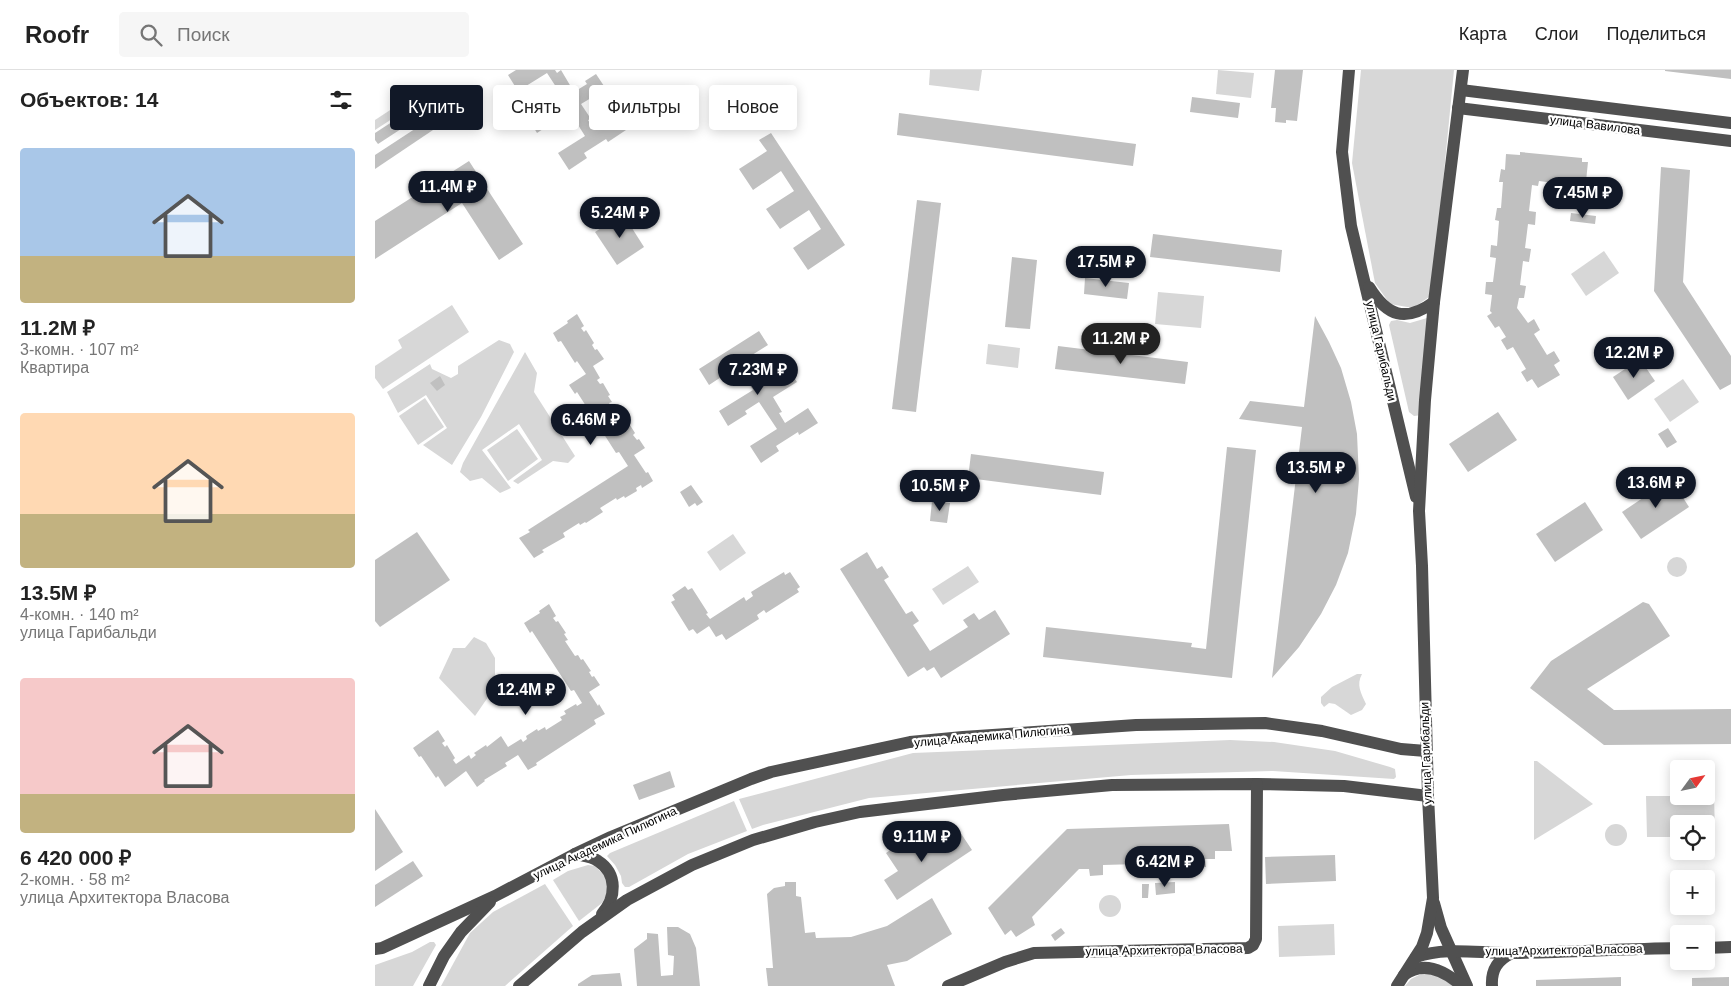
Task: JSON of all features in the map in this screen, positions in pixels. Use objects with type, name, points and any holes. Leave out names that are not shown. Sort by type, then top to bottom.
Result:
[{"type":"street","name":"улица Гарибальди","points":[[1349,70],[1342,152],[1351,226],[1419,511]]},
{"type":"street","name":"улица Гарибальди","points":[[1400,981],[1416,957],[1427,933],[1433,898],[1427,796],[1419,511],[1425,400],[1434,302],[1463,70]]},
{"type":"street","name":"улица Вавилова","points":[[1461,90],[1731,123]]},
{"type":"street","name":"улица Вавилова","points":[[1458,108],[1731,141]]},
{"type":"street","name":"улица Гарибальди","points":[[1365,279],[1378,300],[1386,308],[1400,313],[1413,314],[1434,302]]},
{"type":"street","name":"улица Академика Пилюгина","points":[[377,949],[495,896],[611,837],[751,779],[771,772],[910,742],[963,736],[1117,726],[1265,723],[1322,731],[1401,750],[1426,751]]},
{"type":"street","points":[[519,986],[595,922],[627,900],[707,859],[753,840],[815,822],[861,812],[1003,795],[1112,785],[1257,784],[1344,786],[1427,796]]},
{"type":"street","name":"улица Архитектора Власова","points":[[949,986],[1005,962],[1034,953],[1248,948],[1253,945],[1256,939],[1257,784]]},
{"type":"street","points":[[575,854],[597,860],[604,866],[612,878],[613,896],[607,908],[595,922]]},
{"type":"street","name":"улица Академика Пилюгина","points":[[429,986],[444,956],[461,932],[495,896]]},
{"type":"street","points":[[1433,898],[1441,928],[1467,986]]},
{"type":"street","points":[[1715,948],[1731,947]]},
{"type":"street","name":"улица Архитектора Власова","points":[[1416,957],[1426,953],[1450,950],[1512,953],[1670,948]]},
{"type":"street","points":[[1492,986],[1493,971],[1496,965],[1504,957],[1512,953]]},
{"type":"street","points":[[1400,981],[1411,970],[1421,967],[1439,970],[1462,986]]},
{"type":"shaded area","points":[[930,70],[982,70],[979,91],[929,85]]},
{"type":"shaded area","points":[[1218,70],[1254,73],[1251,98],[1216,94]]},
{"type":"shaded area","points":[[1361,70],[1454,70],[1432,295],[1413,308],[1390,304],[1375,283],[1352,163]]},
{"type":"shaded area","points":[[390,110],[390,120],[375,130],[375,120]]},
{"type":"shaded area","points":[[1604,251],[1619,273],[1586,296],[1571,274]]},
{"type":"shaded area","points":[[1158,292],[1204,296],[1201,328],[1155,324]]},
{"type":"shaded area","points":[[452,305],[469,332],[383,389],[375,378],[375,366],[402,348],[398,340]]},
{"type":"shaded area","points":[[1427,318],[1422,415],[1414,416],[1409,412],[1389,325],[1391,321],[1397,320],[1410,323]]},
{"type":"shaded area","points":[[499,340],[510,344],[514,352],[481,417],[452,465],[423,445],[447,428],[426,395],[398,413],[387,392],[430,364],[432,369],[451,378],[458,374],[458,366]]},
{"type":"shaded area","points":[[988,344],[1020,348],[1018,368],[986,364]]},
{"type":"shaded area","points":[[525,352],[537,373],[534,392],[575,456],[568,463],[553,461],[518,484],[513,481],[542,460],[519,424],[482,450],[511,488],[500,493],[482,478],[470,481],[460,472],[463,463]]},
{"type":"shaded area","points":[[1683,379],[1699,402],[1670,422],[1654,399]]},
{"type":"shaded area","points":[[425,398],[444,427],[418,445],[399,416]]},
{"type":"shaded area","points":[[517,429],[538,459],[508,481],[487,450]]},
{"type":"shaded area","points":[[733,534],[746,553],[720,571],[707,552]]},
{"type":"shaded area","points":[[1677,557],[1684,560],[1687,567],[1684,574],[1677,577],[1670,574],[1667,567],[1670,560]]},
{"type":"shaded area","points":[[968,566],[979,582],[943,605],[932,589]]},
{"type":"shaded area","points":[[474,637],[486,643],[495,658],[495,687],[475,716],[439,678],[453,648],[465,648]]},
{"type":"shaded area","points":[[1357,674],[1362,674],[1359,685],[1366,704],[1362,710],[1351,715],[1335,704],[1329,703],[1324,707],[1321,703],[1321,697],[1332,687]]},
{"type":"shaded area","points":[[1230,740],[1274,742],[1335,751],[1395,769],[1396,777],[1394,779],[1273,771],[1131,775],[869,798],[752,829],[739,799],[913,753]]},
{"type":"shaded area","points":[[1534,761],[1537,761],[1593,804],[1534,840]]},
{"type":"shaded area","points":[[1646,796],[1670,796],[1670,805],[1714,805],[1714,815],[1670,815],[1670,837],[1647,837]]},
{"type":"shaded area","points":[[734,801],[747,831],[688,854],[629,887],[625,887],[615,865],[607,856],[610,853]]},
{"type":"shaded area","points":[[1616,824],[1624,827],[1627,835],[1624,843],[1616,846],[1608,843],[1605,835],[1608,827]]},
{"type":"shaded area","points":[[588,865],[595,866],[606,877],[608,892],[602,903],[579,921],[553,880],[568,871]]},
{"type":"shaded area","points":[[545,884],[573,926],[505,986],[441,986],[470,933],[493,912]]},
{"type":"shaded area","points":[[1110,895],[1118,898],[1121,906],[1118,914],[1110,917],[1102,914],[1099,906],[1102,898]]},
{"type":"shaded area","points":[[1334,924],[1335,955],[1279,957],[1278,926]]},
{"type":"shaded area","points":[[430,942],[434,942],[436,945],[413,986],[375,986],[375,965],[412,952]]},
{"type":"shaded area","points":[[1423,973],[1433,973],[1454,986],[1405,986],[1411,979]]},
{"type":"building","points":[[516,70],[555,70],[557,73],[561,70],[570,85],[555,85],[547,73],[528,85],[514,85],[508,75]]},
{"type":"building","points":[[1275,70],[1303,70],[1297,121],[1275,122],[1276,108],[1271,108]]},
{"type":"building","points":[[1731,70],[1731,79],[1665,71]]},
{"type":"building","points":[[596,74],[603,85],[589,85],[589,99],[581,104],[589,116],[589,130],[626,130],[608,142],[606,139],[584,153],[587,158],[569,170],[558,153],[585,136],[579,126],[579,89],[587,84],[585,81]]},
{"type":"building","points":[[1192,97],[1240,103],[1238,118],[1190,112]]},
{"type":"building","points":[[899,113],[1136,144],[1133,166],[897,135]]},
{"type":"building","points":[[390,123],[390,130],[399,130],[378,144],[375,140],[375,133]]},
{"type":"building","points":[[413,130],[433,130],[375,169],[375,155]]},
{"type":"building","points":[[771,133],[845,245],[808,270],[793,248],[821,229],[809,210],[780,229],[766,209],[794,191],[781,171],[753,190],[739,169],[767,151],[759,140]]},
{"type":"building","points":[[1520,152],[1582,158],[1582,162],[1588,162],[1585,191],[1554,188],[1554,183],[1539,181],[1538,186],[1532,185],[1529,211],[1536,212],[1535,225],[1528,224],[1525,248],[1531,249],[1529,262],[1523,261],[1520,285],[1526,286],[1524,298],[1519,298],[1517,308],[1528,323],[1534,319],[1540,330],[1534,334],[1547,355],[1554,351],[1560,361],[1554,365],[1560,375],[1538,388],[1532,379],[1527,382],[1521,372],[1526,369],[1513,347],[1507,350],[1501,340],[1506,337],[1499,326],[1495,328],[1487,316],[1492,313],[1490,311],[1492,295],[1485,294],[1486,282],[1493,282],[1496,258],[1490,257],[1491,245],[1497,246],[1499,221],[1495,220],[1497,208],[1501,208],[1503,182],[1499,182],[1501,169],[1505,170],[1506,154],[1520,155]]},
{"type":"building","points":[[469,161],[523,244],[499,260],[462,203],[375,259],[375,221]]},
{"type":"building","points":[[1661,167],[1690,170],[1683,282],[1731,356],[1731,384],[1720,390],[1654,291]]},
{"type":"building","points":[[917,200],[941,203],[916,412],[892,409]]},
{"type":"building","points":[[1571,213],[1596,216],[1595,224],[1570,221]]},
{"type":"building","points":[[623,214],[644,247],[617,265],[595,232]]},
{"type":"building","points":[[1153,234],[1282,250],[1280,272],[1150,257]]},
{"type":"building","points":[[1012,257],[1037,260],[1030,329],[1005,327]]},
{"type":"building","points":[[1085,278],[1129,283],[1127,299],[1084,294]]},
{"type":"building","points":[[577,314],[584,326],[581,328],[584,332],[586,330],[594,343],[592,345],[595,350],[597,349],[604,359],[593,366],[600,378],[597,380],[600,384],[603,383],[610,395],[608,396],[612,402],[609,403],[619,419],[623,417],[626,423],[628,422],[635,433],[633,435],[637,440],[639,439],[645,448],[634,455],[653,481],[642,488],[641,485],[636,488],[637,491],[625,498],[624,496],[617,500],[616,498],[600,508],[603,512],[586,523],[580,525],[579,523],[563,533],[565,537],[542,550],[544,552],[534,558],[519,538],[530,532],[528,530],[628,466],[619,452],[616,453],[577,392],[575,394],[569,385],[586,374],[577,361],[575,363],[561,341],[558,342],[553,333]]},
{"type":"building","points":[[1315,316],[1341,368],[1351,402],[1357,434],[1359,479],[1356,514],[1348,553],[1336,585],[1321,614],[1299,647],[1272,678],[1302,427],[1239,419],[1250,401],[1304,407]]},
{"type":"building","points":[[759,331],[768,345],[744,360],[748,366],[752,364],[765,385],[778,377],[776,374],[787,367],[797,382],[773,397],[782,412],[779,413],[785,423],[808,408],[818,423],[799,435],[798,432],[776,446],[779,451],[761,463],[750,446],[777,429],[759,402],[745,411],[747,414],[728,426],[719,411],[753,390],[738,366],[709,385],[699,369]]},
{"type":"building","points":[[1058,346],[1188,362],[1185,384],[1055,369]]},
{"type":"building","points":[[1640,359],[1655,381],[1628,400],[1613,377]]},
{"type":"building","points":[[440,376],[445,385],[437,391],[430,383]]},
{"type":"building","points":[[1498,412],[1517,440],[1468,472],[1449,444]]},
{"type":"building","points":[[1668,428],[1677,442],[1667,448],[1658,434]]},
{"type":"building","points":[[1227,447],[1256,450],[1232,678],[1043,657],[1046,627],[1192,643],[1191,647],[1206,649]]},
{"type":"building","points":[[971,454],[1104,472],[1101,495],[968,478]]},
{"type":"building","points":[[1671,479],[1689,507],[1641,539],[1622,512]]},
{"type":"building","points":[[691,485],[703,502],[697,506],[695,503],[689,507],[680,492]]},
{"type":"building","points":[[932,501],[950,503],[947,523],[930,521]]},
{"type":"building","points":[[1585,502],[1603,530],[1555,562],[1536,534]]},
{"type":"building","points":[[417,532],[450,580],[380,627],[375,621],[375,560]]},
{"type":"building","points":[[867,552],[877,569],[882,566],[889,577],[884,580],[906,614],[912,611],[919,621],[913,625],[930,651],[968,627],[963,620],[974,613],[979,620],[995,610],[1010,634],[941,678],[934,667],[927,671],[924,667],[908,677],[840,569]]},
{"type":"building","points":[[784,572],[785,575],[790,572],[800,587],[797,589],[799,592],[766,613],[764,610],[757,615],[759,619],[726,640],[722,634],[716,637],[709,626],[697,634],[693,629],[689,631],[671,602],[675,600],[672,595],[685,586],[688,590],[692,588],[710,619],[744,597],[746,601],[753,596],[751,592]]},
{"type":"building","points":[[1643,602],[1649,604],[1670,636],[1587,689],[1614,710],[1731,709],[1731,744],[1604,745],[1530,688],[1551,661]]},
{"type":"building","points":[[549,604],[556,616],[553,618],[556,622],[558,621],[566,633],[564,634],[568,640],[565,641],[575,656],[578,655],[581,660],[583,659],[591,671],[589,672],[592,677],[594,676],[600,685],[589,692],[605,714],[594,720],[596,724],[528,770],[518,755],[505,763],[507,766],[484,780],[477,787],[466,771],[445,787],[438,776],[436,778],[413,748],[438,730],[445,741],[442,743],[445,747],[447,745],[455,758],[453,760],[456,764],[469,755],[471,759],[476,755],[474,753],[486,745],[487,747],[501,736],[508,747],[521,739],[523,742],[527,739],[526,736],[537,729],[538,731],[545,727],[546,730],[562,720],[560,717],[566,714],[564,711],[576,704],[577,706],[582,703],[574,690],[571,691],[532,631],[530,633],[524,623],[540,613],[539,611]]},
{"type":"building","points":[[670,771],[675,787],[639,800],[633,785]]},
{"type":"building","points":[[375,809],[403,852],[375,871]]},
{"type":"building","points":[[1229,824],[1232,851],[1215,851],[1215,859],[1205,859],[1206,867],[1190,868],[1190,860],[1155,860],[1155,869],[1139,870],[1138,864],[1103,865],[1103,875],[1090,876],[1089,869],[1079,869],[1032,917],[1035,925],[1016,937],[1011,930],[1005,935],[988,908],[1067,829]]},
{"type":"building","points":[[960,832],[972,850],[897,900],[884,880],[898,871],[886,853],[913,835],[926,854]]},
{"type":"building","points":[[1335,855],[1336,881],[1266,884],[1265,857]]},
{"type":"building","points":[[413,861],[423,876],[375,907],[375,885]]},
{"type":"building","points":[[785,882],[796,882],[796,896],[801,897],[805,933],[815,932],[816,938],[851,937],[887,926],[932,898],[952,934],[907,961],[887,965],[895,986],[768,986],[766,968],[773,968],[767,894],[774,888],[785,886]]},
{"type":"building","points":[[1175,882],[1175,893],[1156,895],[1155,883]]},
{"type":"building","points":[[1142,884],[1149,884],[1148,898],[1142,898]]},
{"type":"building","points":[[667,927],[678,927],[690,934],[696,948],[700,986],[637,986],[634,949],[647,939],[647,933],[658,934],[661,976],[673,975],[674,956],[668,955]]},
{"type":"building","points":[[1061,928],[1065,933],[1055,941],[1051,935]]},
{"type":"building","points":[[620,973],[622,986],[578,986],[578,984],[592,975]]},
{"type":"building","points":[[1621,977],[1621,986],[1536,986],[1536,980]]},
{"type":"building","points":[[1729,977],[1729,986],[1692,986],[1692,978]]}]
